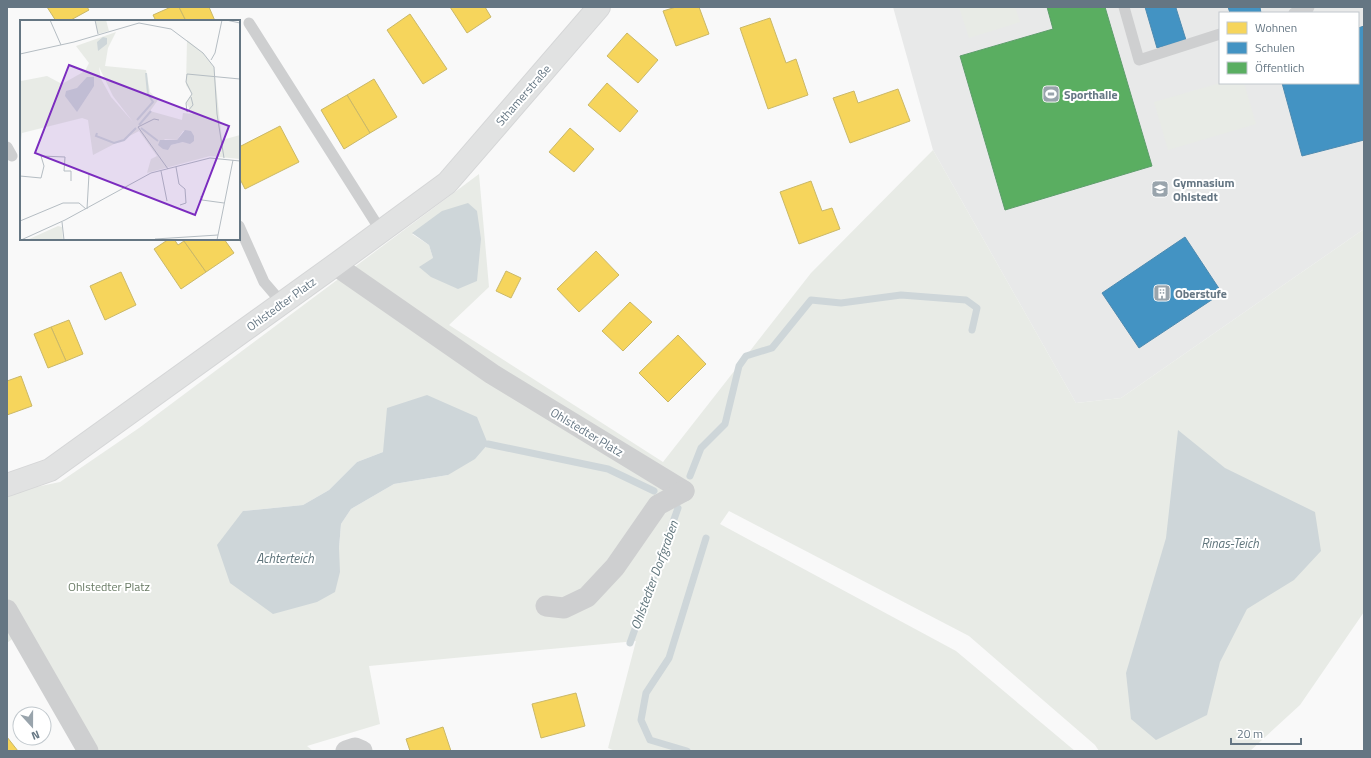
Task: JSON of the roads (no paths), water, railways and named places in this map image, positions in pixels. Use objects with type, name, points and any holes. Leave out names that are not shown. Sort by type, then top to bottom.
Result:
[{"type":"street","name":"Sthamerstraße","points":[[447,183],[599,7]]},
{"type":"street","name":"Ohlstedter Platz","points":[[7,485],[50,470],[447,183]]},
{"type":"street","name":"Ohlstedter Platz","points":[[335,265],[492,374],[684,491],[658,505],[615,567],[587,597],[564,608],[546,606]]},
{"type":"street","points":[[7,610],[88,751]]},
{"type":"street","points":[[346,751],[355,748],[362,751]]},
{"type":"lane","points":[[1124,7],[1139,60],[1219,34]]},
{"type":"lane","points":[[1298,12],[1308,9],[1309,7]]},
{"type":"lane","points":[[249,23],[381,231]]},
{"type":"lane","points":[[240,228],[264,282],[282,303]]},
{"type":"water","points":[[468,203],[477,211],[481,239],[477,281],[458,289],[431,277],[419,267],[433,258],[429,245],[412,233],[442,211]]},
{"type":"water","name":"Achterteich","points":[[427,395],[477,417],[488,444],[475,459],[448,475],[394,484],[351,509],[341,524],[339,548],[340,572],[335,592],[317,602],[273,614],[230,583],[217,545],[243,511],[303,505],[329,490],[357,462],[383,452],[387,408]]},
{"type":"water","name":"Rinas-Teich","points":[[1178,430],[1225,468],[1315,512],[1321,551],[1294,580],[1247,609],[1220,662],[1207,715],[1156,740],[1131,719],[1126,673],[1166,538]]},
{"type":"waterway","name":"Ohlstedter Dorfgraben","points":[[690,476],[701,448],[725,424],[739,366],[746,356],[772,348],[811,300],[841,303],[901,295],[966,300],[977,308],[972,330]]},
{"type":"waterway","points":[[488,444],[608,469],[654,491]]},
{"type":"waterway","name":"Ohlstedter Dorfgraben","points":[[630,643],[678,508]]},
{"type":"waterway","points":[[687,751],[650,740],[641,720],[646,693],[669,658],[706,538]]},
{"type":"place","name":"Sporthalle","points":[[1051,94]]},
{"type":"place","name":"Gymnasium Ohlstedt","points":[[1160,189]]},
{"type":"place","name":"Oberstufe","points":[[1162,293]]}]
